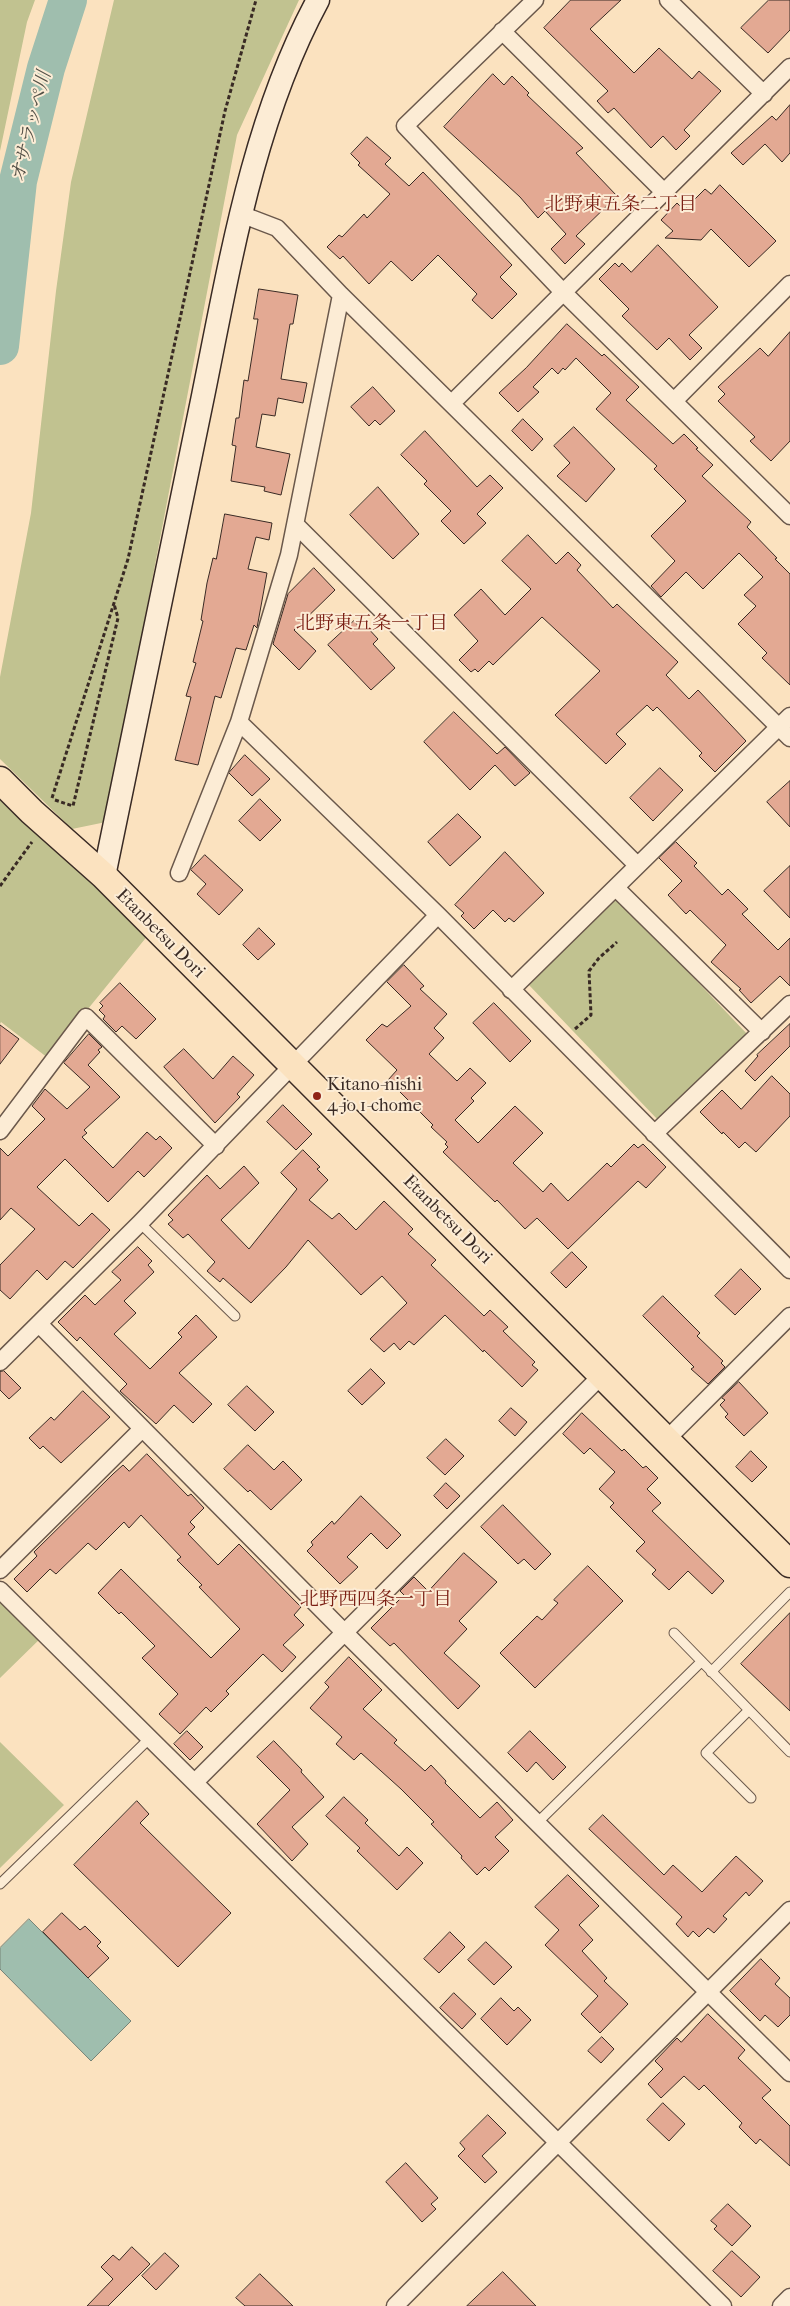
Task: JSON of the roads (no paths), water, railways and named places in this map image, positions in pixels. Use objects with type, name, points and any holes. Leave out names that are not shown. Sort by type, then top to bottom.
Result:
[{"type":"main road","name":"Etanbetsu Dori","points":[[0,780],[44,805],[104,876],[790,1564]]},
{"type":"street","points":[[104,876],[224,293],[260,140],[280,82],[318,0]]},
{"type":"street","points":[[535,0],[405,126],[563,292],[786,505]]},
{"type":"street","points":[[668,0],[764,94]]},
{"type":"street","points":[[502,31],[664,192]]},
{"type":"street","points":[[452,403],[790,68]]},
{"type":"street","points":[[243,215],[278,228],[341,295],[786,727],[637,865],[616,888],[511,990]]},
{"type":"street","points":[[675,400],[790,284]]},
{"type":"street","points":[[179,872],[239,722],[289,556],[341,295]]},
{"type":"street","points":[[296,525],[637,865]]},
{"type":"street","points":[[239,722],[438,915],[790,1270]]},
{"type":"street","points":[[616,888],[762,1032]]},
{"type":"street","points":[[0,1362],[140,1224],[438,915]]},
{"type":"street","points":[[654,1134],[790,1004]]},
{"type":"street","points":[[0,1131],[86,1017],[216,1146]]},
{"type":"street","points":[[666,1440],[790,1316]]},
{"type":"street","points":[[38,1324],[344,1632],[790,2073]]},
{"type":"street","points":[[195,1782],[601,1376]]},
{"type":"street","points":[[0,1570],[142,1430]]},
{"type":"street","points":[[0,1590],[723,2306]]},
{"type":"street","points":[[395,2306],[790,1910]]},
{"type":"street","points":[[781,2306],[790,2297]]},
{"type":"lane","points":[[140,1224],[235,1316]]},
{"type":"lane","points":[[711,1672],[790,1592]]},
{"type":"lane","points":[[674,1634],[790,1752]]},
{"type":"lane","points":[[538,1823],[702,1662]]},
{"type":"lane","points":[[749,1710],[706,1753],[751,1798]]},
{"type":"lane","points":[[0,1884],[150,1738]]},
{"type":"waterway","name":"オサラッペ川","points":[[0,346],[18,181],[46,68],[68,0]]},
{"type":"place","name":"Kitano-nishi 4-jo 1-chome","points":[[317,1096]]},
{"type":"district","name":"北野東五条二丁目","points":[[621,205]]},
{"type":"district","name":"北野東五条一丁目","points":[[372,624]]},
{"type":"district","name":"北野西四条一丁目","points":[[376,1600]]}]
